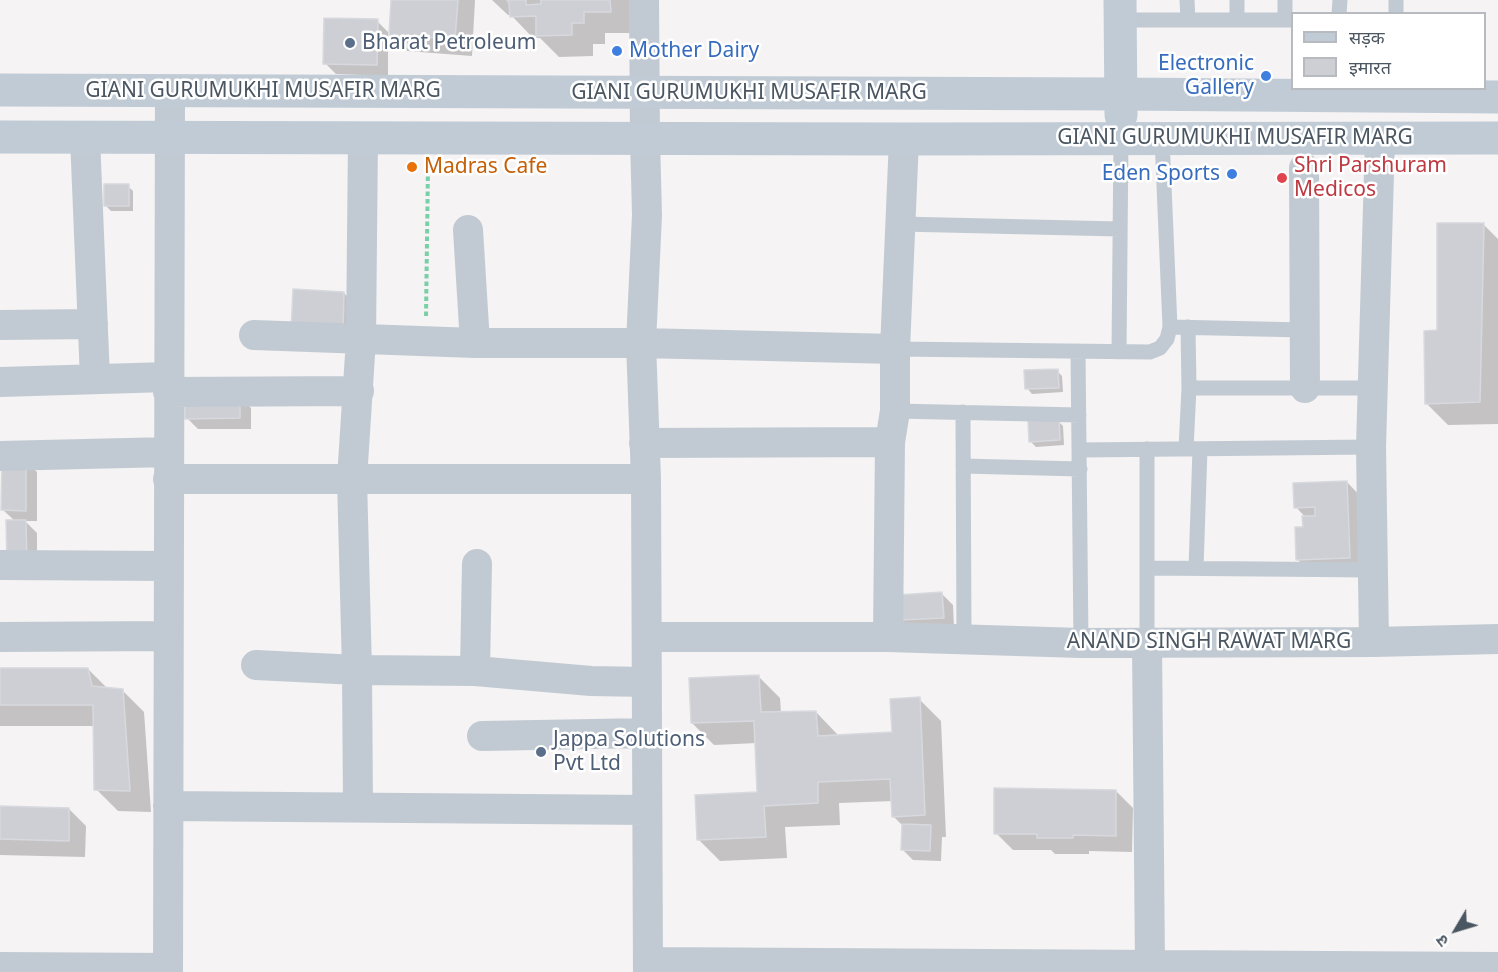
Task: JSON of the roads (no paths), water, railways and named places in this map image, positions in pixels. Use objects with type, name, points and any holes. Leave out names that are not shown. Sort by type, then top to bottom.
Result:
[{"type":"street","points":[[644,0],[647,215],[641,343],[646,479],[648,967],[1080,969],[1498,967]]},
{"type":"street","points":[[1120,10],[1121,138]]},
{"type":"street","name":"GIANI GURUMUKHI MUSAFIR MARG","points":[[0,90],[1120,94],[1390,92],[1498,97]]},
{"type":"street","points":[[0,967],[168,970],[170,90]]},
{"type":"street","name":"GIANI GURUMUKHI MUSAFIR MARG","points":[[0,137],[1498,138]]},
{"type":"street","points":[[85,137],[95,379]]},
{"type":"street","points":[[358,807],[352,479],[361,339],[363,137]]},
{"type":"street","name":"ANAND SINGH RAWAT MARG","points":[[647,637],[888,637],[1081,643],[1374,642],[1371,447],[1380,138]]},
{"type":"street","points":[[888,637],[890,442],[895,411],[895,349],[904,139]]},
{"type":"street","points":[[1304,168],[1305,388]]},
{"type":"street","points":[[468,230],[475,343]]},
{"type":"street","points":[[0,325],[93,324]]},
{"type":"street","points":[[254,335],[475,343],[641,343],[895,349]]},
{"type":"street","points":[[0,382],[95,379],[168,385],[359,391]]},
{"type":"street","points":[[644,443],[890,442]]},
{"type":"street","points":[[0,456],[352,479],[646,479]]},
{"type":"street","points":[[475,671],[477,564]]},
{"type":"street","points":[[0,565],[168,566]]},
{"type":"street","points":[[0,637],[168,636]]},
{"type":"street","points":[[1374,642],[1498,639]]},
{"type":"street","points":[[1147,643],[1167,968]]},
{"type":"street","points":[[256,665],[357,670],[475,671],[591,681],[647,682]]},
{"type":"street","points":[[482,736],[647,733]]},
{"type":"street","points":[[168,806],[647,810]]},
{"type":"lane","points":[[1187,0],[1188,20]]},
{"type":"lane","points":[[1237,0],[1237,20]]},
{"type":"lane","points":[[1120,10],[1188,20],[1289,20],[1285,0]]},
{"type":"lane","points":[[1119,352],[1121,138]]},
{"type":"lane","points":[[895,349],[1150,352],[1160,348],[1167,339],[1170,327],[1162,138]]},
{"type":"lane","points":[[900,224],[1120,229]]},
{"type":"lane","points":[[1170,327],[1304,330]]},
{"type":"lane","points":[[1188,327],[1196,568]]},
{"type":"lane","points":[[1078,351],[1081,643]]},
{"type":"lane","points":[[1189,388],[1372,388]]},
{"type":"lane","points":[[895,411],[1079,415]]},
{"type":"lane","points":[[963,412],[964,639]]},
{"type":"lane","points":[[1080,450],[1371,447]]},
{"type":"lane","points":[[1147,449],[1147,643]]},
{"type":"lane","points":[[963,466],[1080,469]]},
{"type":"lane","points":[[1147,568],[1373,570]]},
{"type":"place","name":"Bharat Petroleum","points":[[350,43]]},
{"type":"place","name":"Mother Dairy","points":[[617,51]]},
{"type":"place","name":"Electronic Gallery","points":[[1266,76]]},
{"type":"place","name":"Madras Cafe","points":[[412,167]]},
{"type":"place","name":"Eden Sports","points":[[1232,174]]},
{"type":"place","name":"Shri Parshuram Medicos","points":[[1282,178]]},
{"type":"place","name":"Jappa Solutions Pvt Ltd","points":[[541,752]]}]
